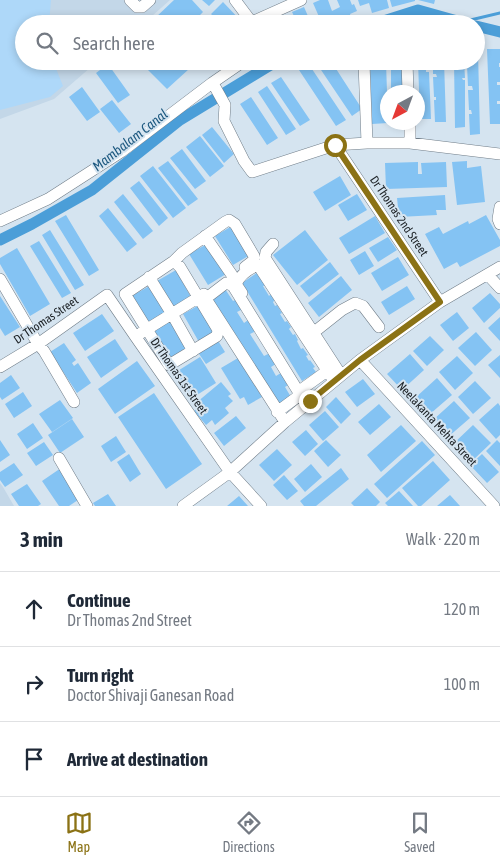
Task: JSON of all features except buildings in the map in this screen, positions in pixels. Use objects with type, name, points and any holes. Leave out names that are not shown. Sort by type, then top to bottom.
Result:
[{"type":"street","points":[[130,0],[137,7],[150,0]]},
{"type":"street","points":[[235,0],[247,15]]},
{"type":"street","points":[[270,15],[301,0]]},
{"type":"street","points":[[0,221],[48,199],[113,157],[231,70]]},
{"type":"street","points":[[364,70],[368,143]]},
{"type":"street","points":[[407,70],[408,85]]},
{"type":"street","points":[[215,87],[224,105],[224,121],[244,161],[252,172],[335,145],[410,143],[500,154]]},
{"type":"street","points":[[410,130],[410,143]]},
{"type":"street","name":"Dr Thomas 2nd Street","points":[[335,145],[440,302]]},
{"type":"street","points":[[500,206],[498,219],[500,224]]},
{"type":"street","points":[[135,336],[148,328],[199,298],[250,264],[254,260],[254,256],[235,224],[229,220],[125,294],[148,328],[169,365],[217,336],[218,330],[199,298],[180,267],[174,260]]},
{"type":"street","points":[[204,236],[232,276]]},
{"type":"street","points":[[273,244],[266,252],[265,258],[313,333],[337,378]]},
{"type":"street","points":[[305,397],[236,284],[239,277],[252,267],[258,265],[327,371],[337,378]]},
{"type":"street","points":[[278,412],[337,378],[440,302],[500,267]]},
{"type":"street","points":[[488,274],[500,288]]},
{"type":"street","points":[[149,277],[193,351]]},
{"type":"street","points":[[1,282],[74,402]]},
{"type":"street","points":[[285,422],[208,302],[209,296],[226,283],[233,286],[305,397]]},
{"type":"street","name":"Dr Thomas Street","points":[[0,367],[38,344],[107,295]]},
{"type":"street","name":"Dr Thomas 1st Street","points":[[107,295],[230,472],[261,506]]},
{"type":"street","points":[[313,333],[342,310],[355,303],[363,306],[379,327]]},
{"type":"street","name":"Neelakanta Mehta Street","points":[[360,360],[494,506]]},
{"type":"street","points":[[183,506],[230,472],[285,422],[327,371]]},
{"type":"street","points":[[59,458],[88,506]]},
{"type":"shaded area","points":[[0,0],[170,0],[153,15],[15,15],[15,70],[88,70],[54,99],[0,119]]},
{"type":"shaded area","points":[[0,0],[51,0],[50,15],[15,15],[15,70],[57,70],[63,86],[50,97],[0,110]]},
{"type":"shaded area","points":[[0,483],[3,487],[14,506],[0,506]]},
{"type":"waterway","name":"Mambalam Canal","points":[[402,15],[418,10],[436,15]]},
{"type":"waterway","points":[[485,17],[500,13]]},
{"type":"waterway","name":"Mambalam Canal","points":[[485,28],[500,32]]},
{"type":"waterway","name":"Mambalam Canal","points":[[0,240],[92,190],[180,120],[262,70]]},
{"type":"route","points":[[310,401],[360,360],[440,302],[335,145]]}]
